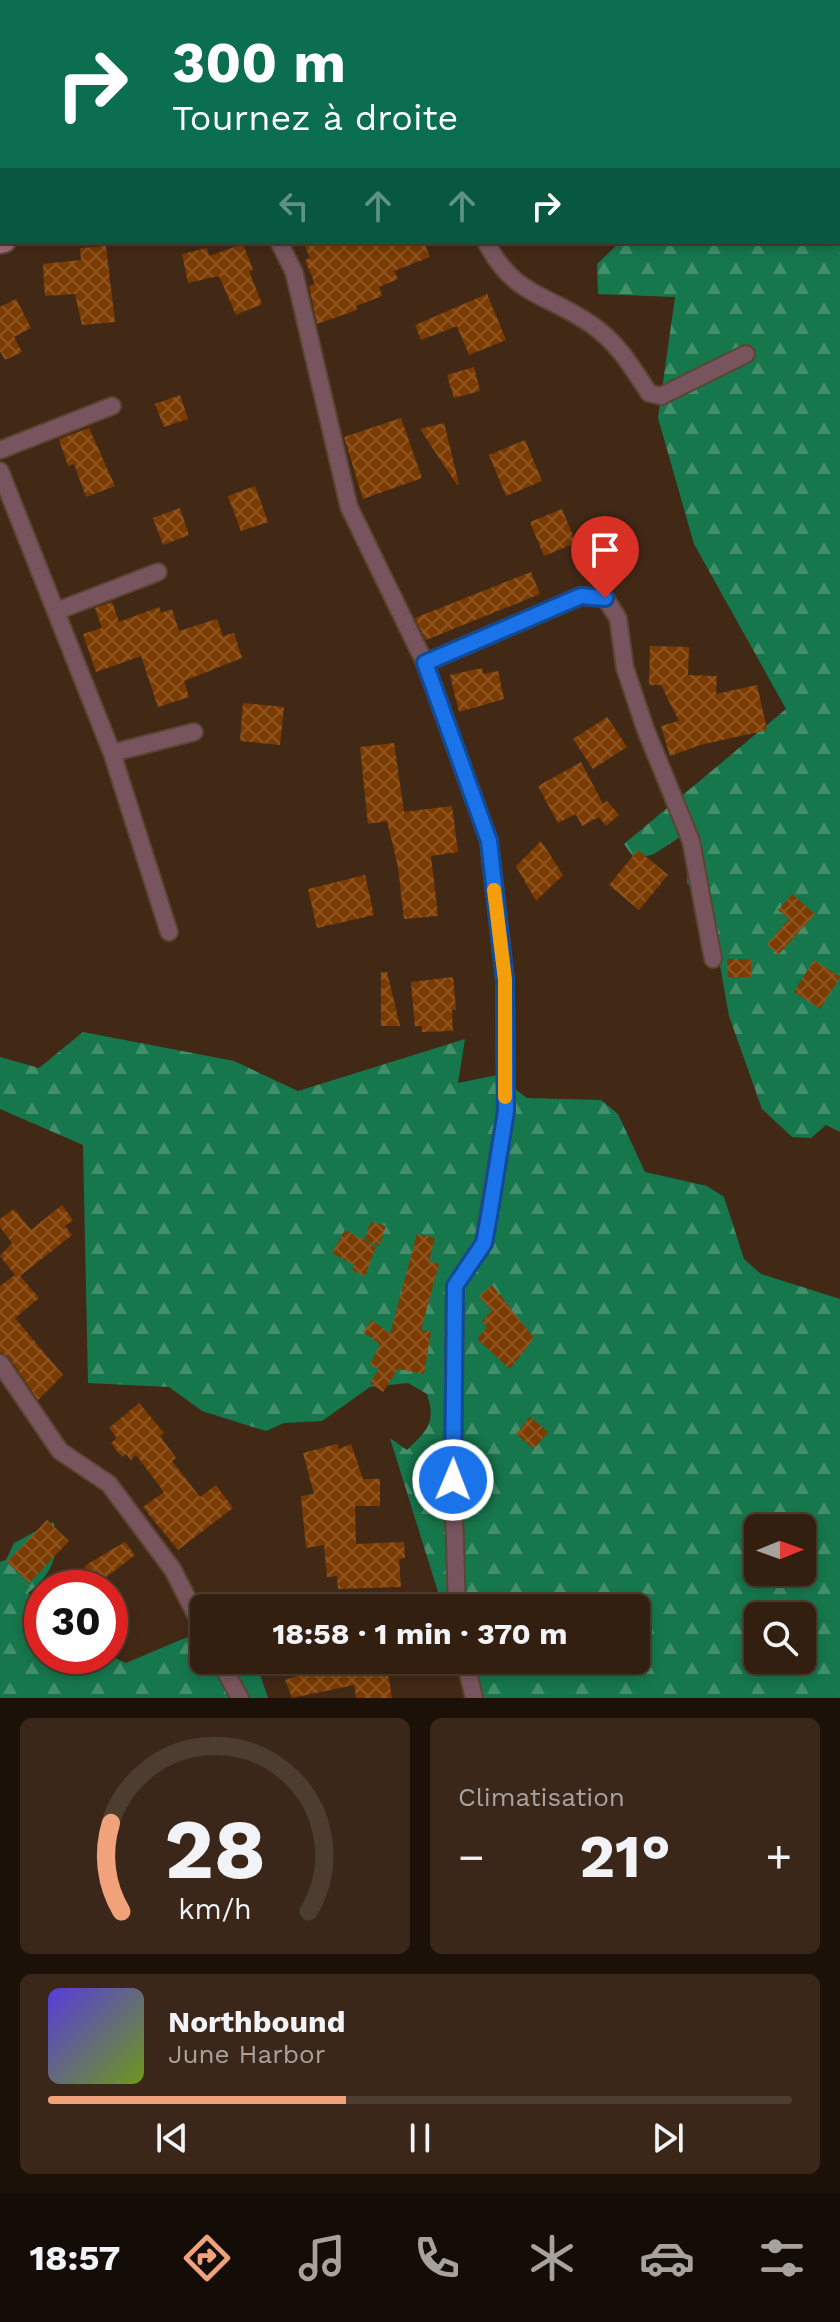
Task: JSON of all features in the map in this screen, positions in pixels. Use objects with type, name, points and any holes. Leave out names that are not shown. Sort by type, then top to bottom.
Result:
[{"type":"street","points":[[280,244],[294,272],[349,507],[425,663],[489,841],[505,980],[506,1111],[484,1243],[455,1286],[453,1480],[457,1594]]},
{"type":"street","points":[[487,244],[495,259],[518,286],[591,324],[618,347],[649,393],[661,396],[746,354]]},
{"type":"street","points":[[0,450],[112,406]]},
{"type":"street","points":[[0,471],[112,753],[169,932]]},
{"type":"street","points":[[57,611],[158,572]]},
{"type":"street","points":[[425,663],[581,596],[605,598],[618,618],[625,668],[645,728],[668,778],[691,841],[713,959]]},
{"type":"street","points":[[112,753],[194,732]]},
{"type":"street","points":[[0,1363],[60,1451],[109,1484],[173,1570],[190,1603]]},
{"type":"street","points":[[227,1674],[240,1698]]},
{"type":"street","points":[[468,1674],[474,1698]]},
{"type":"green space","points":[[618,244],[840,244],[840,1132],[826,1125],[811,1138],[792,1137],[762,1109],[729,1016],[710,909],[687,883],[689,831],[654,854],[635,859],[624,844],[786,709],[694,544],[658,418],[675,297],[598,294],[597,264]]},
{"type":"green space","points":[[83,1032],[234,1061],[298,1091],[465,1039],[458,1083],[497,1075],[527,1098],[601,1100],[618,1114],[645,1172],[707,1186],[724,1197],[744,1259],[761,1274],[840,1299],[840,1698],[471,1698],[464,1674],[650,1674],[650,1594],[439,1594],[390,1438],[407,1450],[420,1437],[430,1419],[427,1394],[408,1383],[370,1387],[322,1421],[284,1423],[266,1431],[202,1411],[169,1387],[88,1383],[83,1145],[0,1109],[0,1057],[39,1068]]},
{"type":"green space","points":[[53,1522],[56,1543],[49,1570],[24,1570],[24,1674],[128,1674],[128,1662],[190,1636],[190,1674],[260,1674],[268,1698],[0,1698],[0,1562],[6,1560],[14,1543]]},
{"type":"building","points":[[243,244],[253,270],[249,271],[262,304],[236,315],[219,276],[188,283],[182,254],[207,248],[209,256]]},
{"type":"building","points":[[304,244],[425,244],[430,257],[394,271],[398,279],[379,287],[382,296],[356,306],[357,310],[317,324],[309,286],[315,284],[305,260],[310,258]]},
{"type":"building","points":[[106,246],[115,322],[82,325],[75,294],[45,296],[43,264],[81,260],[80,248]]},
{"type":"building","points":[[487,294],[506,340],[469,355],[457,326],[421,340],[415,325]]},
{"type":"building","points":[[16,299],[31,328],[14,337],[22,352],[5,360],[0,351],[0,307]]},
{"type":"building","points":[[474,367],[480,391],[454,398],[447,375]]},
{"type":"building","points":[[180,395],[188,419],[164,427],[155,404]]},
{"type":"building","points":[[401,418],[422,478],[363,499],[344,437]]},
{"type":"building","points":[[444,423],[459,484],[457,485],[420,429]]},
{"type":"building","points":[[89,428],[115,486],[86,497],[74,464],[68,466],[59,439]]},
{"type":"building","points":[[525,440],[542,481],[506,496],[489,455]]},
{"type":"building","points":[[255,486],[268,522],[241,531],[228,496]]},
{"type":"building","points":[[180,508],[189,535],[163,545],[153,518]]},
{"type":"building","points":[[562,509],[576,543],[544,556],[530,522]]},
{"type":"building","points":[[531,572],[540,594],[426,640],[415,618]]},
{"type":"building","points":[[112,602],[119,622],[159,607],[161,613],[172,609],[179,631],[217,619],[223,636],[234,633],[242,658],[184,681],[189,697],[158,707],[141,656],[96,672],[83,634],[102,628],[95,608]]},
{"type":"building","points":[[650,646],[689,647],[688,675],[717,676],[716,694],[757,685],[767,730],[700,745],[670,756],[661,726],[679,721],[661,685],[649,685]]},
{"type":"building","points":[[482,668],[483,674],[498,671],[504,699],[459,712],[450,675]]},
{"type":"building","points":[[243,703],[284,707],[280,745],[240,741]]},
{"type":"building","points":[[607,717],[627,747],[593,769],[573,739]]},
{"type":"building","points":[[394,743],[404,812],[452,806],[458,852],[431,856],[438,916],[404,919],[398,867],[387,821],[368,824],[360,747]]},
{"type":"building","points":[[581,762],[603,804],[607,801],[619,815],[606,826],[599,817],[582,826],[576,814],[558,823],[538,786]]},
{"type":"building","points":[[541,841],[563,875],[536,901],[516,866]]},
{"type":"building","points":[[638,850],[668,875],[639,910],[609,885]]},
{"type":"building","points":[[365,875],[374,915],[317,928],[308,889]]},
{"type":"building","points":[[792,894],[815,914],[778,955],[767,944],[789,919],[778,910]]},
{"type":"building","points":[[727,959],[751,959],[751,977],[728,977]]},
{"type":"building","points":[[814,960],[840,977],[820,1009],[794,992]]},
{"type":"building","points":[[381,972],[387,972],[400,1026],[381,1026]]},
{"type":"building","points":[[453,977],[456,1010],[452,1010],[453,1031],[422,1032],[422,1026],[415,1026],[411,982]]},
{"type":"building","points":[[62,1205],[73,1220],[65,1226],[72,1235],[20,1276],[39,1298],[15,1318],[63,1375],[38,1400],[9,1357],[0,1352],[0,1286],[15,1275],[0,1256],[12,1243],[0,1227],[0,1219],[14,1209],[31,1230]]},
{"type":"building","points":[[371,1222],[386,1226],[379,1246],[364,1240]]},
{"type":"building","points":[[345,1230],[376,1247],[365,1276],[352,1270],[354,1265],[332,1253]]},
{"type":"building","points":[[417,1234],[435,1238],[429,1261],[439,1264],[421,1330],[431,1332],[424,1374],[398,1369],[383,1392],[370,1383],[379,1369],[370,1365],[380,1344],[363,1332],[372,1320],[390,1334]]},
{"type":"building","points":[[492,1285],[534,1338],[510,1369],[477,1339],[487,1327],[482,1321],[492,1311],[479,1296]]},
{"type":"building","points":[[139,1403],[164,1433],[160,1436],[176,1458],[172,1461],[200,1497],[216,1485],[233,1508],[178,1550],[143,1507],[164,1492],[136,1455],[131,1460],[126,1454],[122,1457],[111,1443],[117,1438],[109,1428]]},
{"type":"building","points":[[530,1417],[548,1432],[534,1449],[516,1434]]},
{"type":"building","points":[[337,1444],[339,1449],[351,1444],[363,1479],[380,1479],[380,1506],[355,1506],[356,1544],[404,1542],[405,1558],[399,1559],[401,1587],[338,1589],[337,1576],[327,1577],[324,1545],[306,1548],[301,1496],[314,1494],[303,1453]]},
{"type":"building","points":[[47,1520],[69,1541],[41,1570],[24,1570],[24,1578],[7,1562]]},
{"type":"building","points":[[125,1542],[135,1555],[116,1570],[84,1570],[86,1565]]},
{"type":"building","points":[[303,1674],[388,1674],[392,1698],[356,1698],[354,1685],[292,1698],[285,1680]]},
{"type":"slow traffic","points":[[494,890],[505,980],[505,1097]]},
{"type":"route","points":[[453,1480],[455,1286],[484,1243],[489,1216],[506,1111],[505,980],[489,841],[425,663],[581,596],[605,598]]}]
